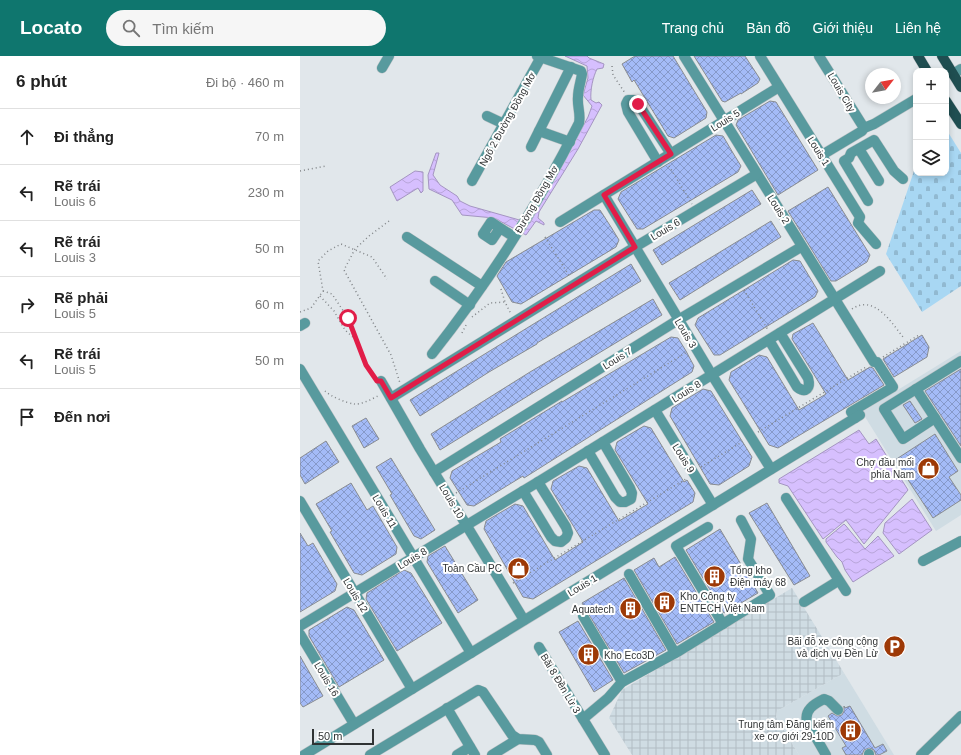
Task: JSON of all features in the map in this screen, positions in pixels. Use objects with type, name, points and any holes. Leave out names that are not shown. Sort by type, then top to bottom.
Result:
[{"type":"main road","points":[[918,56],[925,68]]},
{"type":"main road","points":[[942,56],[957,72],[961,87]]},
{"type":"main road","points":[[948,104],[961,124]]},
{"type":"street","points":[[382,68],[389,56]]},
{"type":"street","name":"Louis 2","points":[[684,56],[834,300],[874,362],[877,362],[893,387],[851,412],[857,416]]},
{"type":"street","name":"Louis 1","points":[[760,56],[860,217],[858,223],[876,244]]},
{"type":"street","name":"Louis City","points":[[820,56],[864,128]]},
{"type":"street","points":[[531,147],[571,67],[539,57]]},
{"type":"street","name":"Ngõ 2 Đường Đồng Mơ","points":[[472,181],[539,57]]},
{"type":"street","name":"Đường Đồng Mơ","points":[[432,354],[470,304],[514,237],[570,142],[579,123],[581,114],[578,107],[578,96],[582,74],[581,71],[571,67]]},
{"type":"street","name":"Louis 5","points":[[560,222],[665,160],[724,121],[780,87]]},
{"type":"street","points":[[628,100],[634,100],[638,104],[665,160],[628,112],[626,104],[628,100]]},
{"type":"street","points":[[822,156],[862,131],[864,128],[874,124],[913,101]]},
{"type":"street","points":[[487,116],[504,124]]},
{"type":"street","points":[[539,131],[570,142]]},
{"type":"street","points":[[868,201],[844,161],[855,151],[874,140],[894,172],[903,179]]},
{"type":"street","points":[[844,142],[855,151],[879,182]]},
{"type":"street","name":"Louis 6","points":[[389,394],[404,390],[514,321],[757,174]]},
{"type":"street","name":"Louis 3","points":[[604,195],[678,320],[771,469]]},
{"type":"street","points":[[481,236],[491,222],[514,237]]},
{"type":"street","points":[[407,237],[482,286]]},
{"type":"street","name":"Louis 7","points":[[434,472],[678,320],[802,246]]},
{"type":"street","name":"Louis 8","points":[[300,626],[712,375],[769,336],[780,333],[880,271]]},
{"type":"street","points":[[440,281],[470,304]]},
{"type":"street","points":[[769,336],[797,387],[801,390],[805,390],[810,384],[808,378],[780,333]]},
{"type":"street","points":[[935,418],[903,439],[884,410],[961,361]]},
{"type":"street","name":"Louis 11","points":[[300,369],[471,653]]},
{"type":"street","name":"Louis 10","points":[[381,381],[434,472],[524,620]]},
{"type":"street","points":[[916,389],[935,418],[957,444],[961,458]]},
{"type":"street","name":"Louis 9","points":[[655,410],[713,505]]},
{"type":"street","name":"Louis 1","points":[[304,755],[857,416]]},
{"type":"street","points":[[588,451],[615,497],[620,502],[625,502],[631,499],[632,493],[630,488],[603,442]]},
{"type":"street","points":[[523,491],[551,537],[555,541],[561,542],[566,538],[568,533],[566,527],[538,482]]},
{"type":"street","points":[[786,498],[838,581],[846,591]]},
{"type":"street","name":"Louis 12","points":[[300,501],[412,689]]},
{"type":"street","name":"Bãi 8 Đền Lừ 3","points":[[583,719],[608,698],[622,682],[675,653],[770,595],[748,559],[751,539],[741,520]]},
{"type":"street","points":[[708,527],[676,546],[723,624]]},
{"type":"street","points":[[923,561],[961,541]]},
{"type":"street","points":[[629,574],[675,653]]},
{"type":"street","points":[[804,602],[838,581]]},
{"type":"street","points":[[583,616],[622,682]]},
{"type":"street","name":"Louis 16","points":[[300,634],[354,724]]},
{"type":"street","name":"Bãi 8 Đền Lừ 3","points":[[538,646],[605,755]]},
{"type":"street","points":[[370,755],[478,690],[483,692],[512,736],[518,739],[535,740],[547,755]]},
{"type":"street","points":[[826,755],[807,722],[806,717],[811,707],[824,700],[829,700],[838,710]]},
{"type":"street","points":[[447,708],[473,751],[457,755]]},
{"type":"street","points":[[921,755],[961,716]]},
{"type":"street","points":[[492,755],[518,739]]},
{"type":"path","points":[[612,66],[613,75],[626,95]]},
{"type":"path","points":[[665,160],[692,204]]},
{"type":"path","points":[[300,171],[326,166]]},
{"type":"path","points":[[389,221],[355,249],[344,270],[391,355],[398,380],[404,390]]},
{"type":"path","points":[[545,237],[570,277]]},
{"type":"path","points":[[300,312],[311,308],[323,291],[318,261],[328,251],[341,244],[372,257],[387,279]]},
{"type":"path","points":[[501,289],[514,321]]},
{"type":"path","points":[[743,289],[769,336]]},
{"type":"path","points":[[323,291],[332,294],[348,318],[366,365],[377,381],[381,381]]},
{"type":"path","points":[[320,296],[334,311],[345,330],[356,340]]},
{"type":"path","points":[[470,318],[490,303],[505,302]]},
{"type":"path","points":[[844,314],[855,307],[866,304],[879,309],[903,337]]},
{"type":"path","points":[[462,333],[467,324]]},
{"type":"path","points":[[756,433],[919,335]]},
{"type":"path","points":[[456,493],[690,350]]},
{"type":"path","points":[[310,385],[317,384],[329,395],[354,404],[389,394]]},
{"type":"path","points":[[699,469],[746,440]]},
{"type":"path","points":[[512,584],[689,477]]},
{"type":"shaded area","name":"Chợ đầu mối phía Nam","points":[[961,351],[961,515],[936,531],[862,412]]},
{"type":"shaded area","points":[[792,588],[844,673],[777,711],[776,717],[799,755],[632,755],[609,718],[622,690]]},
{"type":"shaded area","points":[[844,673],[894,755],[799,755],[776,717],[777,711]]},
{"type":"green space","points":[[949,134],[961,153],[961,286],[922,312],[886,254],[913,174],[913,176],[949,176]]},
{"type":"water","points":[[565,56],[587,56],[604,64],[603,68],[597,69],[591,92],[591,100],[596,103],[599,102],[602,105],[578,149],[539,212],[538,218],[544,223],[544,225],[536,221],[526,235],[494,218],[462,215],[452,200],[429,189],[428,175],[436,153],[439,153],[433,175],[440,185],[457,196],[460,201],[470,206],[530,223],[588,117],[592,106],[583,95],[588,78],[587,66]]},
{"type":"water","points":[[415,171],[423,172],[423,191],[421,193],[418,188],[397,201],[390,187]]},
{"type":"water","points":[[859,430],[869,444],[876,439],[908,490],[864,544],[846,520],[823,539],[788,486],[779,483],[779,479]]},
{"type":"water","points":[[912,499],[932,530],[899,554],[883,533],[885,523]]},
{"type":"water","points":[[844,524],[865,549],[878,536],[894,556],[853,582],[845,570],[842,562],[826,542],[826,539]]},
{"type":"building","points":[[635,56],[673,56],[707,112],[706,118],[674,138],[668,136],[634,80],[632,82],[622,64]]},
{"type":"building","points":[[694,56],[745,56],[760,79],[758,83],[741,94],[725,102],[722,101]]},
{"type":"building","points":[[770,101],[776,102],[818,170],[778,195],[736,125],[738,120]]},
{"type":"building","points":[[716,135],[723,136],[741,166],[738,172],[643,229],[637,229],[618,199],[621,192]]},
{"type":"building","points":[[828,187],[870,255],[867,262],[836,281],[831,281],[788,211]]},
{"type":"building","points":[[752,190],[761,204],[662,265],[653,250]]},
{"type":"building","points":[[594,210],[600,210],[619,240],[616,247],[521,304],[512,302],[497,276],[506,262]]},
{"type":"building","points":[[771,221],[781,237],[680,300],[669,283]]},
{"type":"building","points":[[793,260],[800,261],[818,291],[815,297],[720,355],[714,355],[695,325],[698,318]]},
{"type":"building","points":[[631,264],[641,281],[489,372],[420,416],[410,400]]},
{"type":"building","points":[[653,299],[662,315],[440,450],[431,434],[530,372]]},
{"type":"building","points":[[813,323],[848,380],[870,367],[873,368],[884,385],[778,448],[769,445],[729,380],[731,372],[759,355],[767,357],[799,410],[826,394],[792,339],[793,334]]},
{"type":"building","points":[[922,335],[929,347],[927,357],[894,377],[883,359]]},
{"type":"building","points":[[671,337],[678,338],[686,351],[694,366],[692,372],[524,478],[523,476],[474,506],[467,505],[450,478],[452,471],[501,442],[500,439],[562,401]]},
{"type":"building","points":[[961,369],[961,446],[925,391]]},
{"type":"building","points":[[703,389],[711,391],[752,457],[749,466],[719,485],[710,484],[670,416],[672,408]]},
{"type":"building","points":[[910,401],[922,419],[915,423],[903,405]]},
{"type":"building","points":[[366,418],[379,439],[364,448],[352,426]]},
{"type":"building","points":[[644,426],[651,428],[684,482],[687,480],[695,493],[693,502],[533,599],[523,597],[484,529],[486,521],[515,504],[523,506],[555,560],[583,542],[551,489],[553,481],[579,466],[587,468],[619,521],[648,504],[615,450],[617,442]]},
{"type":"building","points":[[935,434],[958,471],[949,477],[961,495],[961,500],[933,518],[895,460]]},
{"type":"building","points":[[326,441],[339,462],[305,484],[300,475],[300,458]]},
{"type":"building","points":[[391,458],[435,530],[421,539],[414,536],[390,495],[392,494],[376,467]]},
{"type":"building","points":[[351,483],[367,510],[373,506],[397,547],[396,554],[362,575],[354,573],[330,532],[332,531],[316,504]]},
{"type":"building","points":[[767,503],[810,576],[794,585],[749,513]]},
{"type":"building","points":[[720,529],[758,593],[724,613],[686,550]]},
{"type":"building","points":[[300,533],[308,546],[313,543],[337,584],[335,591],[300,612]]},
{"type":"building","points":[[445,546],[478,600],[458,613],[427,562],[428,556]]},
{"type":"building","points":[[675,557],[714,622],[677,644],[634,570],[654,558],[659,567]]},
{"type":"building","points":[[404,570],[411,573],[442,623],[397,651],[366,599],[367,593]]},
{"type":"building","points":[[624,578],[666,650],[624,673],[582,603]]},
{"type":"building","points":[[347,607],[354,610],[384,660],[339,687],[309,636],[309,630]]},
{"type":"building","name":"Kho Eco3D","points":[[578,621],[613,680],[594,692],[559,632]]},
{"type":"building","points":[[300,656],[323,696],[303,707],[300,703]]},
{"type":"building","name":"Trung tâm Đăng kiểm xe cơ giới 29-10D","points":[[844,706],[845,708],[850,706],[875,748],[883,744],[887,751],[876,755],[874,750],[869,748],[864,750],[862,755],[846,755],[842,748],[846,746],[828,716],[832,713],[837,716],[842,715]]},
{"type":"place","name":"Chợ đầu mối phía Nam","points":[[929,468]]},
{"type":"place","name":"Toàn Cầu PC","points":[[518,568]]},
{"type":"place","name":"Tổng kho Điện máy 68","points":[[714,576]]},
{"type":"place","name":"Kho Công ty ENTECH Việt Nam","points":[[664,602]]},
{"type":"place","name":"Aquatech","points":[[630,609]]},
{"type":"place","name":"Bãi đỗ xe công cộng và dịch vụ Đền Lừ","points":[[894,647]]},
{"type":"place","name":"Kho Eco3D","points":[[588,655]]},
{"type":"place","name":"Trung tâm Đăng kiểm xe cơ giới 29-10D","points":[[850,730]]},
{"type":"route","points":[[348,318],[366,365],[377,381],[381,381],[391,398],[635,247],[604,195],[671,154],[638,104]]}]
